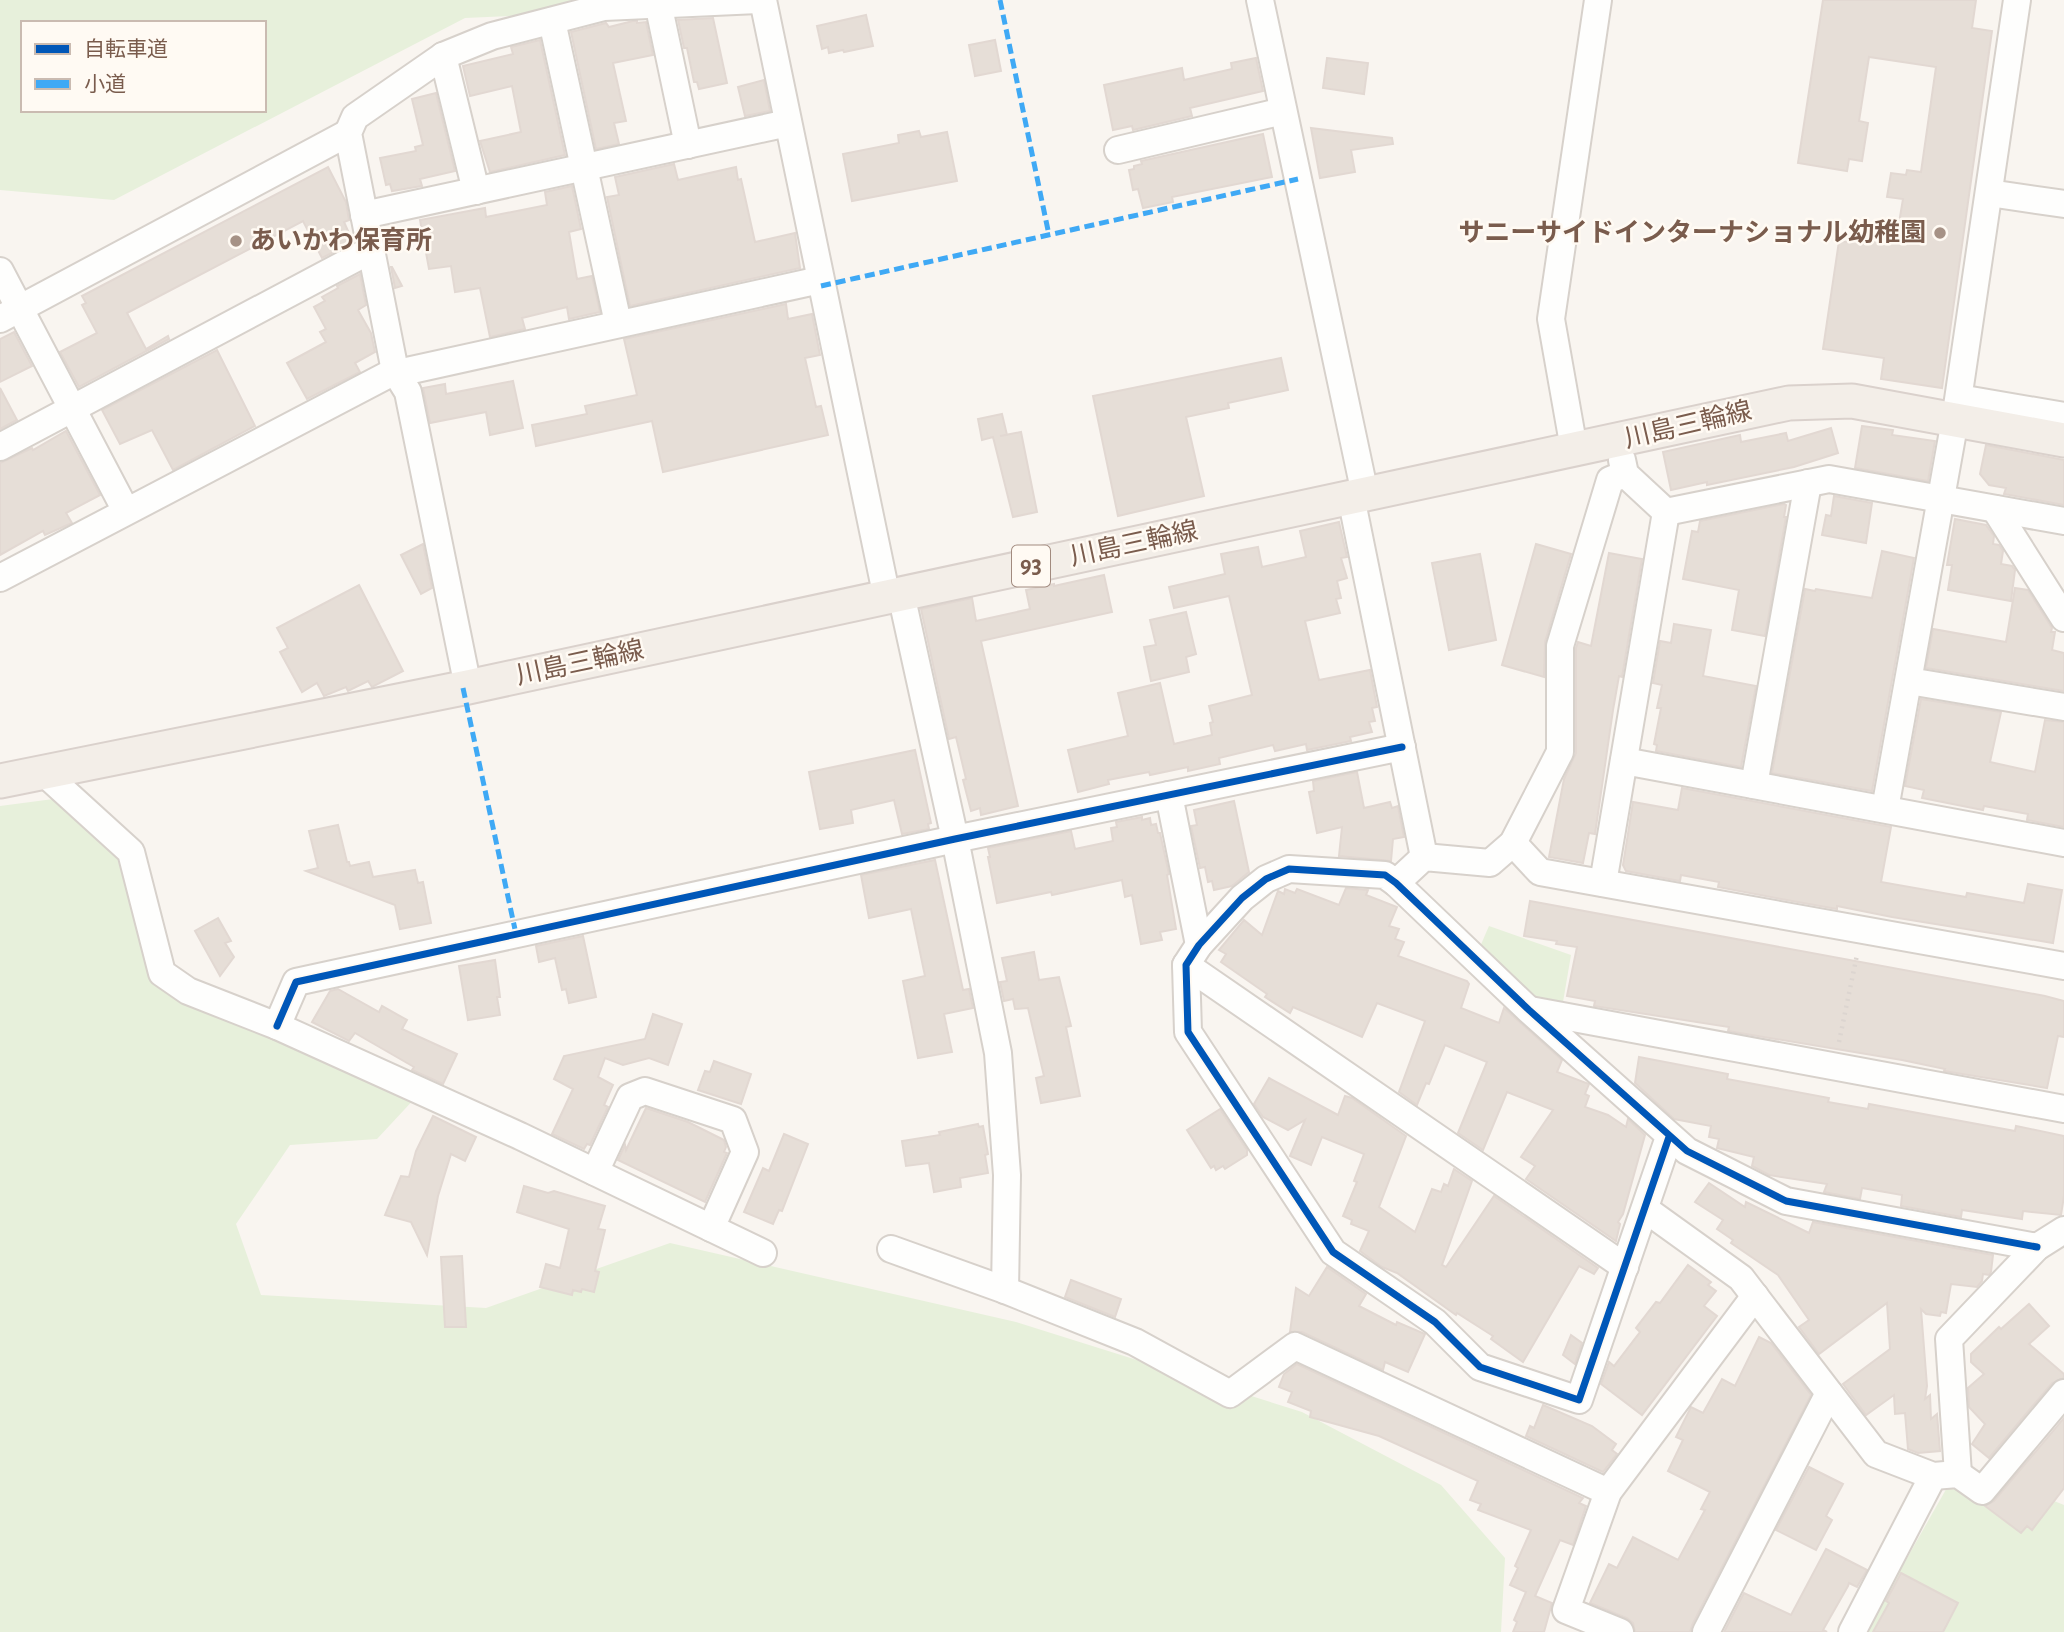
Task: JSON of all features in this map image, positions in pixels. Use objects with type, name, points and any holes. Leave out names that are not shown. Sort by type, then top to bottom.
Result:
[{"type":"main road","name":"川島三輪線","points":[[0,781],[468,687],[1789,403],[1852,401],[1957,409],[2064,440]]},
{"type":"street","points":[[468,687],[408,392],[395,371],[364,215],[348,134],[355,117],[443,56],[492,36],[604,7],[758,0]]},
{"type":"street","points":[[763,0],[820,280],[894,596],[955,839],[998,1053],[1007,1175],[1005,1290]]},
{"type":"street","points":[[1260,0],[1358,496],[1424,857]]},
{"type":"street","points":[[1574,449],[1551,319],[1598,0]]},
{"type":"street","points":[[1885,809],[1957,409],[2017,0]]},
{"type":"street","points":[[658,4],[688,145]]},
{"type":"street","points":[[552,21],[618,323]]},
{"type":"street","points":[[443,56],[476,191]]},
{"type":"street","points":[[1118,150],[1283,111]]},
{"type":"street","points":[[364,215],[789,123]]},
{"type":"street","points":[[10,314],[348,134]]},
{"type":"street","points":[[1989,194],[2064,204]]},
{"type":"street","points":[[0,447],[371,250]]},
{"type":"street","points":[[0,271],[10,314],[72,409],[126,511]]},
{"type":"street","points":[[0,578],[395,371],[407,371],[820,280]]},
{"type":"street","points":[[1957,409],[2064,416]]},
{"type":"street","points":[[1619,441],[1625,474],[1666,512]]},
{"type":"street","points":[[1396,883],[1424,857],[1490,863],[1513,843],[1560,752],[1560,646],[1610,480],[1625,474]]},
{"type":"street","points":[[1666,512],[1829,479],[2064,521]]},
{"type":"street","points":[[1754,785],[1808,483]]},
{"type":"street","points":[[1995,509],[2064,618]]},
{"type":"street","points":[[1603,883],[1666,512]]},
{"type":"street","points":[[1909,681],[2064,707]]},
{"type":"street","points":[[277,1026],[296,982],[955,839],[1402,747]]},
{"type":"street","points":[[1624,761],[2064,843]]},
{"type":"street","points":[[43,772],[131,852],[162,973],[188,991],[277,1026],[595,1172],[763,1253]]},
{"type":"street","points":[[1169,795],[1192,955],[1188,1032],[1333,1252],[1436,1322],[1480,1367],[1579,1400],[1669,1137]]},
{"type":"street","points":[[1513,843],[1540,872],[2064,967]]},
{"type":"street","points":[[1192,955],[1242,898],[1266,879],[1289,869],[1385,876],[1396,883],[1529,1010],[1687,1151],[1786,1201],[2037,1247]]},
{"type":"street","points":[[1192,955],[1625,1267]]},
{"type":"street","points":[[1529,1010],[2064,1110]]},
{"type":"street","points":[[595,1172],[630,1097],[645,1091],[733,1120],[745,1152],[711,1228]]},
{"type":"street","points":[[1645,1209],[1741,1278],[1876,1454],[1946,1475],[1982,1491],[2064,1393]]},
{"type":"street","points":[[1852,1632],[1946,1475],[1949,1339],[2037,1247],[2064,1230]]},
{"type":"street","points":[[891,1249],[1005,1290],[1136,1342],[1230,1394],[1295,1346],[1608,1492]]},
{"type":"street","points":[[1620,1632],[1566,1610],[1608,1492],[1755,1296]]},
{"type":"street","points":[[1706,1632],[1829,1393]]},
{"type":"path","points":[[1834,1068],[1863,930]]},
{"type":"green space","points":[[0,0],[653,0],[625,11],[465,18],[114,200],[0,190]]},
{"type":"green space","points":[[61,798],[125,865],[170,976],[431,1081],[377,1139],[290,1145],[236,1224],[261,1295],[486,1308],[670,1243],[1016,1322],[1302,1412],[1441,1485],[1505,1558],[1501,1632],[0,1632],[0,806]]},
{"type":"green space","points":[[1489,926],[1571,955],[1563,1002],[1527,999],[1479,949]]},
{"type":"green space","points":[[1961,1463],[2064,1505],[2064,1632],[1865,1632]]},
{"type":"building","points":[[1823,0],[1976,0],[1972,28],[1992,31],[1942,388],[1881,379],[1884,358],[1823,349],[1839,241],[1849,242],[1851,234],[1896,241],[1903,199],[1887,197],[1891,173],[1906,175],[1907,170],[1921,172],[1936,67],[1869,57],[1859,121],[1868,123],[1862,161],[1849,159],[1847,171],[1798,163]]},
{"type":"building","points":[[866,15],[873,46],[829,53],[828,47],[822,49],[817,26]]},
{"type":"building","points":[[713,18],[727,83],[699,89],[697,82],[694,82],[678,20]]},
{"type":"building","points":[[633,21],[646,22],[653,55],[613,63],[626,121],[614,123],[619,144],[596,149],[571,32],[606,23],[609,27]]},
{"type":"building","points":[[540,40],[565,155],[490,172],[480,141],[521,132],[512,86],[470,96],[463,66],[513,54],[511,47]]},
{"type":"building","points":[[995,40],[1001,71],[975,76],[969,45]]},
{"type":"building","points":[[1256,58],[1263,91],[1190,108],[1192,116],[1133,130],[1132,126],[1113,130],[1104,85],[1182,68],[1184,80],[1232,69],[1231,63]]},
{"type":"building","points":[[1327,58],[1368,63],[1364,94],[1323,88]]},
{"type":"building","points":[[764,80],[770,111],[745,116],[738,87]]},
{"type":"building","points":[[436,93],[455,171],[420,179],[422,186],[392,191],[390,184],[386,185],[380,158],[416,151],[415,147],[423,145],[412,99]]},
{"type":"building","points":[[1311,128],[1392,138],[1393,144],[1351,150],[1355,172],[1320,178]]},
{"type":"building","points":[[919,131],[921,137],[947,132],[957,181],[852,201],[843,154],[899,143],[898,135]]},
{"type":"building","points":[[1263,134],[1272,177],[1172,197],[1173,202],[1143,208],[1138,189],[1133,190],[1129,170],[1142,164],[1141,161]]},
{"type":"building","points":[[674,164],[678,180],[736,167],[755,242],[795,233],[800,268],[630,306],[607,197],[619,195],[615,177]]},
{"type":"building","points":[[328,167],[346,202],[349,220],[344,222],[353,242],[322,258],[303,221],[127,313],[146,349],[168,336],[169,339],[79,387],[60,352],[97,333],[82,305],[86,303],[82,296]]},
{"type":"building","points":[[572,186],[581,229],[569,232],[577,279],[592,276],[600,312],[569,319],[567,307],[522,318],[525,329],[490,337],[480,288],[455,292],[451,266],[429,269],[420,220],[485,208],[486,217],[547,205],[545,192]]},
{"type":"building","points":[[392,267],[402,286],[395,288]]},
{"type":"building","points":[[360,274],[366,305],[358,310],[371,333],[375,352],[355,363],[360,372],[307,399],[287,363],[326,342],[320,332],[326,329],[314,307],[325,301],[322,297],[338,288],[337,286]]},
{"type":"building","points":[[786,304],[788,319],[812,314],[820,355],[805,358],[816,407],[821,406],[828,435],[663,472],[652,421],[536,446],[532,425],[587,414],[585,406],[637,395],[624,339]]},
{"type":"building","points":[[14,332],[32,366],[0,382],[0,339]]},
{"type":"building","points":[[217,350],[255,426],[173,470],[152,430],[120,444],[102,410]]},
{"type":"building","points":[[1281,358],[1288,390],[1228,403],[1229,408],[1186,417],[1204,496],[1118,516],[1093,396]]},
{"type":"building","points":[[513,381],[523,428],[490,435],[486,412],[430,423],[423,388],[445,384],[446,394]]},
{"type":"building","points":[[0,388],[17,420],[0,429]]},
{"type":"building","points":[[1002,414],[1007,435],[1021,432],[1037,512],[1013,517],[993,437],[982,440],[978,419]]},
{"type":"building","points":[[1862,426],[1893,430],[1892,435],[1935,441],[1928,481],[1855,468]]},
{"type":"building","points":[[1831,428],[1838,453],[1794,467],[1671,490],[1663,452],[1740,435],[1741,442],[1786,433],[1788,441]]},
{"type":"building","points":[[66,431],[100,495],[66,513],[72,523],[45,535],[43,531],[0,555],[0,463],[32,448],[33,450]]},
{"type":"building","points":[[1986,445],[2064,460],[2064,505],[2004,494],[2006,488],[1989,485],[1980,474]]},
{"type":"building","points":[[1834,496],[1872,503],[1866,543],[1822,535],[1826,515],[1831,516]]},
{"type":"building","points":[[1784,504],[1786,517],[1765,636],[1732,630],[1739,590],[1683,579],[1692,531],[1698,532],[1700,521]]},
{"type":"building","points":[[1955,519],[1986,525],[1994,536],[1993,544],[1999,545],[2003,551],[2001,564],[2012,566],[2015,570],[2011,601],[1948,590],[1952,565],[1947,565]]},
{"type":"building","points":[[1339,522],[1347,557],[1341,558],[1347,578],[1337,581],[1341,598],[1336,599],[1340,613],[1305,621],[1319,680],[1370,670],[1377,707],[1372,708],[1375,721],[1369,722],[1372,732],[1350,737],[1351,741],[1307,750],[1306,744],[1275,751],[1273,745],[1219,758],[1220,764],[1188,771],[1188,767],[1108,780],[1109,784],[1078,792],[1068,750],[1128,736],[1118,693],[1160,683],[1174,744],[1212,735],[1210,723],[1213,722],[1209,706],[1252,695],[1229,596],[1174,608],[1169,587],[1225,574],[1221,554],[1258,547],[1262,567],[1306,557],[1300,531]]},
{"type":"building","points":[[423,544],[432,588],[421,594],[401,555]]},
{"type":"building","points":[[1536,544],[1571,554],[1545,642],[1544,677],[1502,665]]},
{"type":"building","points":[[1882,551],[1914,558],[1872,791],[1772,773],[1805,589],[1872,598]]},
{"type":"building","points":[[1609,553],[1642,559],[1622,677],[1619,676],[1613,710],[1595,834],[1589,833],[1583,863],[1549,857],[1564,779],[1576,753],[1576,648],[1578,642],[1591,646]]},
{"type":"building","points":[[1480,554],[1496,640],[1449,650],[1432,563]]},
{"type":"building","points":[[1104,575],[1112,612],[981,641],[1018,806],[981,815],[980,808],[971,811],[956,737],[949,739],[921,609],[972,598],[976,621],[1030,609],[1026,590]]},
{"type":"building","points":[[359,585],[403,671],[372,687],[368,681],[348,691],[346,687],[324,696],[317,683],[302,692],[280,652],[288,648],[277,628]]},
{"type":"building","points":[[2015,588],[2028,590],[2052,628],[2051,632],[2055,632],[2052,650],[2064,653],[2064,691],[1926,668],[1933,629],[2006,642]]},
{"type":"building","points":[[1186,612],[1196,654],[1186,657],[1189,672],[1151,681],[1144,647],[1156,645],[1150,620]]},
{"type":"building","points":[[1674,624],[1711,630],[1703,676],[1756,686],[1741,767],[1656,751],[1657,745],[1654,744],[1661,708],[1657,708],[1662,685],[1653,683],[1660,641],[1671,643]]},
{"type":"building","points":[[1921,699],[2001,712],[1990,762],[2035,772],[2045,720],[2064,722],[2064,827],[2027,820],[2028,814],[1984,806],[1983,810],[1922,798],[1924,790],[1905,786]]},
{"type":"building","points":[[915,750],[931,823],[928,824],[929,829],[902,834],[894,800],[851,810],[853,823],[820,829],[809,772]]},
{"type":"building","points":[[1357,772],[1364,808],[1390,802],[1392,808],[1398,806],[1404,837],[1393,839],[1391,861],[1339,856],[1342,827],[1317,833],[1309,792],[1314,791],[1313,781]]},
{"type":"building","points":[[1682,788],[1891,827],[1881,882],[1966,897],[1967,893],[2024,903],[2028,884],[2062,890],[2053,943],[1781,899],[1718,887],[1719,882],[1681,875],[1680,881],[1626,871],[1623,865],[1633,802],[1678,810]]},
{"type":"building","points":[[1234,801],[1249,872],[1232,886],[1214,890],[1212,881],[1208,882],[1205,867],[1200,868],[1191,826],[1197,825],[1194,810]]},
{"type":"building","points":[[1142,817],[1142,820],[1150,818],[1151,825],[1156,824],[1169,874],[1167,875],[1176,929],[1160,932],[1162,940],[1141,944],[1132,895],[1125,897],[1122,880],[997,903],[988,848],[1071,831],[1075,849],[1113,841],[1111,828],[1117,827],[1116,822]]},
{"type":"building","points":[[338,825],[350,866],[369,862],[373,877],[415,870],[418,883],[423,882],[431,923],[400,929],[395,905],[306,871],[318,868],[309,831]]},
{"type":"building","points":[[935,860],[963,990],[969,989],[973,1008],[944,1014],[952,1052],[918,1058],[903,981],[925,976],[911,909],[869,918],[861,875]]},
{"type":"building","points":[[1346,888],[1368,890],[1366,895],[1397,907],[1389,926],[1399,929],[1395,939],[1404,942],[1398,956],[1467,981],[1469,984],[1461,1008],[1499,1023],[1504,1008],[1562,1060],[1557,1072],[1589,1084],[1585,1094],[1589,1096],[1585,1107],[1608,1115],[1626,1127],[1628,1119],[1645,1135],[1623,1214],[1618,1222],[1620,1224],[1616,1241],[1526,1179],[1535,1166],[1521,1157],[1553,1110],[1507,1092],[1483,1150],[1458,1133],[1487,1062],[1445,1045],[1417,1105],[1399,1092],[1425,1021],[1377,1003],[1362,1037],[1293,1007],[1290,1013],[1221,962],[1226,954],[1219,950],[1244,920],[1262,935],[1278,891],[1284,894],[1285,889],[1295,893],[1297,889],[1339,905]]},
{"type":"building","points":[[1530,901],[2045,996],[2064,1001],[2064,1037],[2058,1036],[2047,1088],[1728,1031],[1729,1027],[1594,1006],[1595,1001],[1567,996],[1577,947],[1524,936]]},
{"type":"building","points":[[218,918],[231,941],[225,943],[234,957],[220,976],[195,931]]},
{"type":"building","points":[[583,936],[596,997],[569,1003],[566,989],[562,990],[555,958],[539,962],[536,946]]},
{"type":"building","points":[[1034,952],[1039,980],[1059,977],[1071,1026],[1066,1027],[1080,1096],[1041,1103],[1036,1078],[1044,1076],[1028,1008],[1015,1009],[1013,999],[1004,1001],[1000,982],[1007,981],[1002,958]]},
{"type":"building","points":[[495,960],[500,1015],[468,1020],[459,966]]},
{"type":"building","points":[[338,989],[379,1012],[382,1006],[407,1020],[402,1029],[457,1054],[443,1084],[412,1070],[414,1067],[355,1033],[349,1041],[312,1022],[330,991]]},
{"type":"building","points":[[653,1014],[682,1024],[668,1065],[649,1058],[623,1065],[605,1058],[598,1077],[613,1085],[604,1105],[608,1107],[590,1145],[587,1144],[584,1149],[552,1134],[573,1089],[554,1079],[564,1056],[645,1039]]},
{"type":"building","points":[[1639,1057],[1728,1074],[1727,1079],[1829,1098],[1828,1102],[1868,1109],[1869,1104],[2015,1131],[2016,1126],[2064,1136],[2064,1196],[2061,1215],[2023,1211],[2022,1219],[1962,1210],[1961,1217],[1901,1206],[1902,1195],[1862,1188],[1860,1199],[1824,1192],[1827,1184],[1769,1175],[1752,1166],[1754,1157],[1717,1148],[1719,1139],[1709,1137],[1711,1126],[1674,1119],[1635,1083]]},
{"type":"building","points":[[714,1061],[751,1074],[741,1104],[698,1090],[705,1071],[710,1072]]},
{"type":"building","points":[[1269,1078],[1338,1115],[1345,1096],[1352,1098],[1406,1136],[1379,1207],[1415,1232],[1432,1189],[1441,1192],[1444,1184],[1448,1186],[1454,1169],[1472,1181],[1442,1265],[1446,1267],[1494,1196],[1598,1268],[1594,1274],[1579,1266],[1523,1362],[1491,1339],[1493,1336],[1457,1313],[1456,1315],[1397,1273],[1382,1267],[1360,1251],[1369,1231],[1351,1224],[1352,1220],[1343,1216],[1357,1182],[1354,1181],[1364,1154],[1322,1137],[1311,1165],[1290,1156],[1305,1120],[1288,1130],[1263,1117],[1254,1104]]},
{"type":"building","points":[[646,1108],[688,1122],[724,1140],[724,1152],[727,1153],[705,1202],[618,1160],[625,1145],[626,1150]]},
{"type":"building","points":[[1220,1109],[1247,1150],[1247,1155],[1225,1169],[1223,1166],[1216,1170],[1214,1166],[1211,1168],[1187,1130]]},
{"type":"building","points":[[433,1116],[476,1137],[465,1161],[451,1154],[438,1196],[427,1255],[411,1222],[385,1215],[401,1176],[409,1177],[416,1151]]},
{"type":"building","points":[[978,1124],[979,1127],[983,1126],[988,1173],[960,1178],[961,1187],[934,1192],[929,1163],[906,1166],[902,1141],[940,1135],[939,1132]]},
{"type":"building","points":[[784,1134],[808,1144],[782,1211],[779,1210],[773,1224],[744,1212],[763,1168],[769,1171]]},
{"type":"building","points":[[1709,1183],[1745,1207],[1746,1202],[1809,1233],[1813,1222],[1993,1255],[1991,1272],[1989,1275],[1983,1274],[1977,1287],[1951,1284],[1946,1313],[1941,1312],[1940,1316],[1926,1314],[1921,1309],[1927,1386],[1925,1399],[1930,1395],[1931,1419],[1937,1414],[1940,1451],[1918,1453],[1908,1449],[1905,1413],[1895,1414],[1894,1395],[1866,1415],[1843,1384],[1890,1349],[1887,1303],[1819,1354],[1799,1327],[1809,1320],[1778,1275],[1731,1243],[1733,1240],[1717,1229],[1723,1220],[1695,1202]]},
{"type":"building","points":[[524,1186],[548,1193],[554,1191],[605,1206],[598,1229],[605,1230],[595,1271],[599,1272],[594,1292],[573,1290],[572,1295],[540,1287],[546,1264],[560,1268],[569,1229],[517,1212]]},
{"type":"building","points":[[462,1256],[466,1327],[445,1327],[441,1257]]},
{"type":"building","points":[[1688,1265],[1711,1282],[1708,1285],[1716,1291],[1704,1306],[1717,1316],[1642,1415],[1601,1384],[1609,1362],[1614,1366],[1640,1332],[1636,1328],[1656,1302],[1660,1303]]},
{"type":"building","points":[[1327,1267],[1366,1294],[1359,1306],[1396,1325],[1397,1322],[1425,1334],[1408,1372],[1385,1362],[1383,1370],[1302,1332],[1290,1332],[1296,1288],[1309,1296]]},
{"type":"building","points":[[1071,1280],[1121,1299],[1115,1317],[1065,1297]]},
{"type":"building","points":[[2029,1304],[2049,1326],[2029,1344],[2064,1374],[2064,1378],[2052,1383],[1989,1458],[1972,1444],[1985,1424],[1969,1407],[1968,1388],[1984,1374],[1971,1362],[1971,1354],[1999,1327],[2001,1329]]},
{"type":"building","points":[[1571,1335],[1582,1343],[1575,1364],[1563,1355]]},
{"type":"building","points":[[1759,1337],[1771,1343],[1811,1395],[1690,1632],[1635,1632],[1633,1623],[1627,1618],[1590,1603],[1609,1564],[1617,1568],[1633,1537],[1678,1560],[1705,1510],[1701,1509],[1710,1492],[1668,1471],[1683,1440],[1676,1437],[1691,1407],[1703,1413],[1722,1379],[1735,1386]]},
{"type":"building","points":[[1297,1364],[1583,1498],[1579,1503],[1586,1506],[1573,1545],[1560,1540],[1535,1596],[1552,1603],[1544,1632],[1513,1632],[1517,1622],[1514,1620],[1526,1592],[1510,1585],[1518,1568],[1515,1566],[1531,1530],[1478,1510],[1481,1504],[1470,1500],[1478,1481],[1379,1436],[1310,1417],[1311,1411],[1288,1402],[1292,1392],[1279,1387],[1284,1374]]},
{"type":"building","points":[[1543,1405],[1592,1426],[1616,1444],[1612,1450],[1617,1454],[1603,1472],[1526,1436],[1530,1426],[1534,1428]]},
{"type":"building","points":[[2064,1418],[2064,1488],[2032,1530],[2027,1526],[2021,1533],[1985,1506],[1994,1501]]},
{"type":"building","points":[[1809,1467],[1843,1484],[1826,1516],[1832,1520],[1816,1550],[1776,1530]]},
{"type":"building","points":[[1826,1549],[1867,1570],[1857,1587],[1849,1583],[1823,1630],[1827,1632],[1724,1632],[1744,1593],[1791,1615]]},
{"type":"building","points":[[1901,1573],[1958,1603],[1943,1632],[1873,1632]]},
{"type":"marked path","points":[[1000,0],[1049,235]]},
{"type":"marked path","points":[[821,286],[1298,179]]},
{"type":"marked path","points":[[463,688],[516,934]]},
{"type":"cycle path","points":[[277,1026],[296,982],[955,839],[1402,747]]},
{"type":"cycle path","points":[[1669,1137],[1579,1400],[1480,1367],[1435,1322],[1333,1252],[1188,1032],[1186,965],[1199,945],[1242,898],[1266,879],[1289,869],[1385,875],[1529,1010],[1687,1151],[1786,1201],[2037,1247]]},
{"type":"place","name":"サニーサイドインターナショナル幼稚園","points":[[1940,233]]},
{"type":"place","name":"あいかわ保育所","points":[[236,241]]}]
